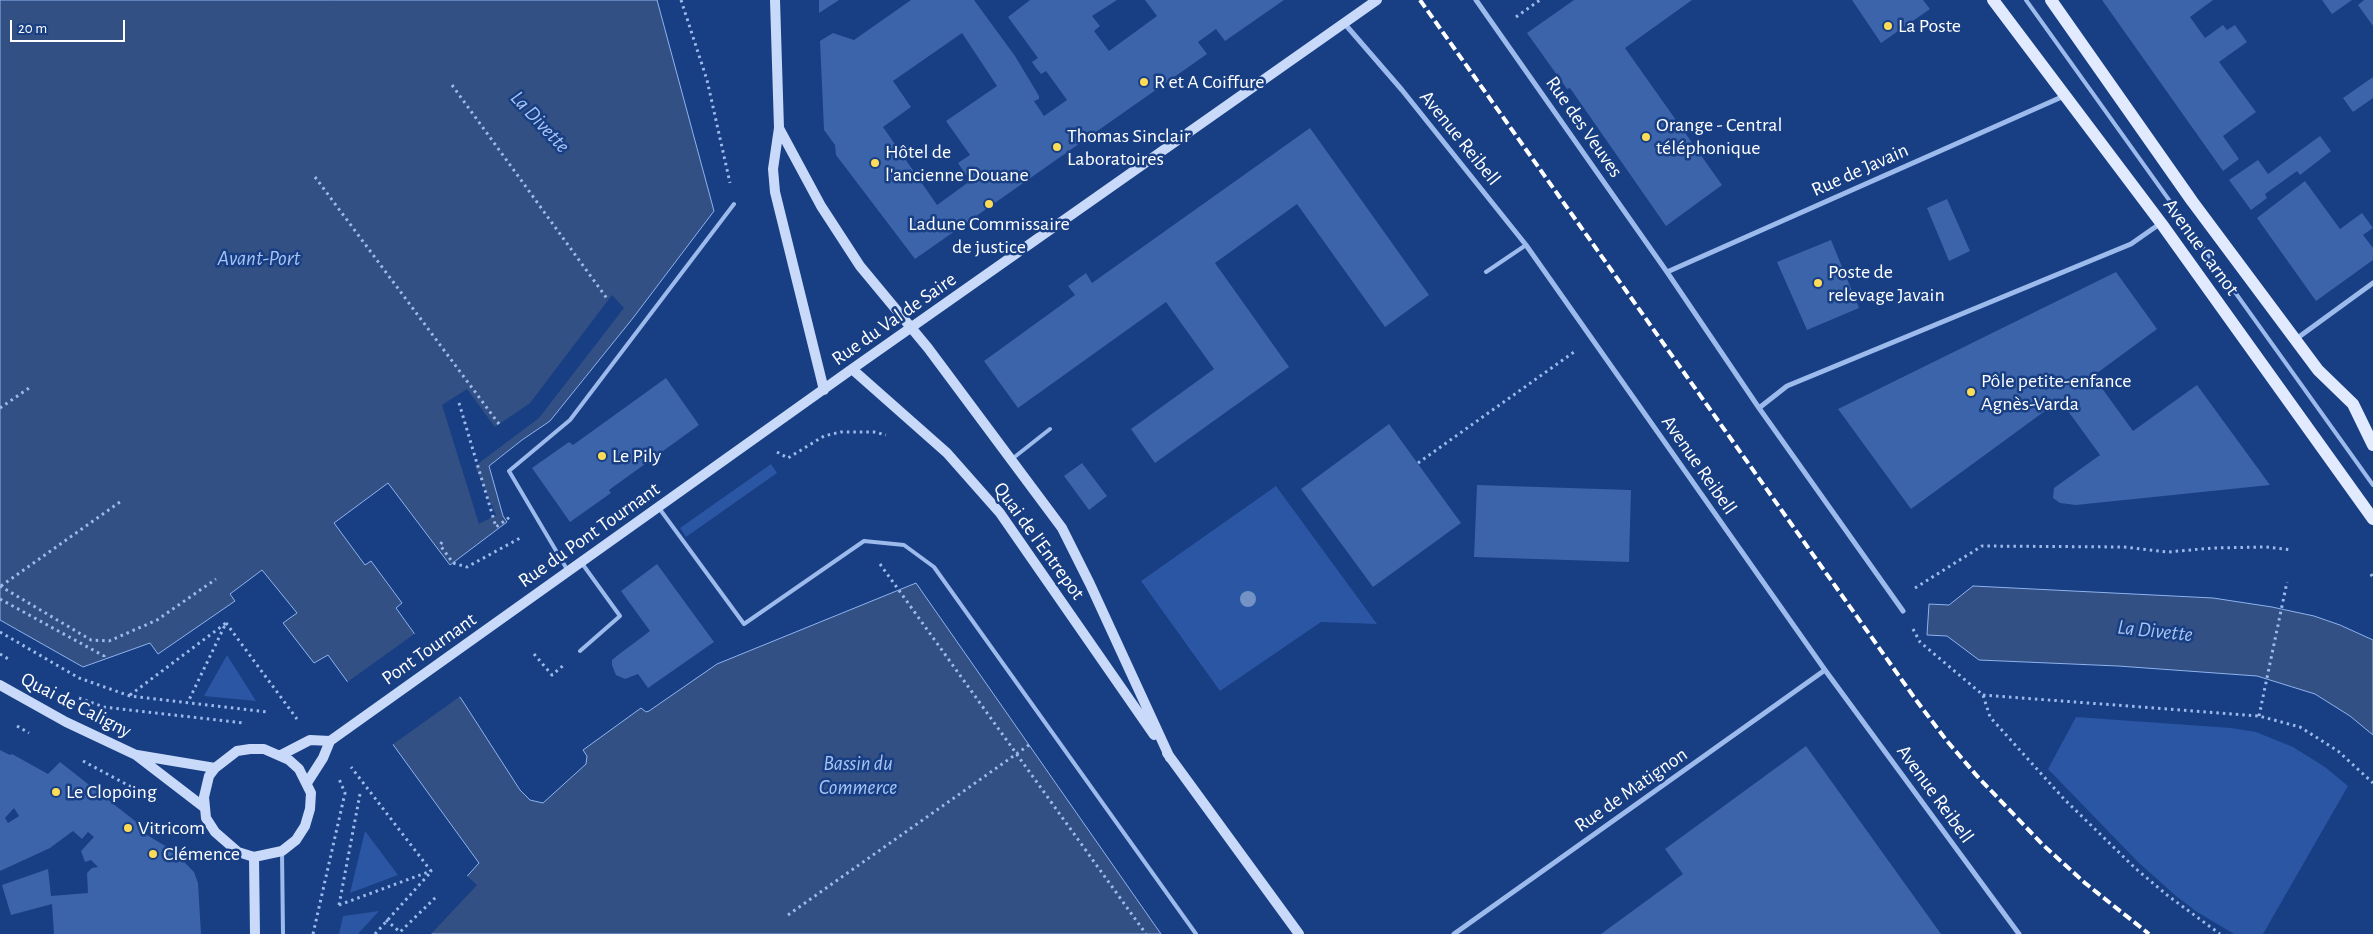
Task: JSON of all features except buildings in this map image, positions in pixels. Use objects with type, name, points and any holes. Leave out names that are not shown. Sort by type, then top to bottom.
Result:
[{"type":"main road","points":[[775,0],[778,128],[773,169],[775,192],[824,390]]},
{"type":"main road","name":"Rue du Val de Saire","points":[[824,390],[1377,0]]},
{"type":"main road","name":"Avenue Carnot","points":[[1993,0],[2161,223],[2373,519]]},
{"type":"main road","name":"Avenue Carnot","points":[[2051,0],[2192,200],[2318,370],[2353,404],[2373,445]]},
{"type":"main road","name":"Quai de l'Entrepot","points":[[778,128],[822,206],[860,266],[911,328],[1012,459],[1062,528],[1090,584],[1170,758]]},
{"type":"main road","name":"Quai de l'Entrepot","points":[[852,369],[947,453],[1000,513],[1170,758],[1300,934]]},
{"type":"main road","name":"Rue du Pont Tournant","points":[[522,605],[824,390]]},
{"type":"main road","name":"Pont Tournant","points":[[330,741],[522,605]]},
{"type":"main road","name":"Quai de Caligny","points":[[0,685],[66,722],[136,755]]},
{"type":"main road","points":[[281,755],[310,740],[330,741],[323,758],[307,783]]},
{"type":"main road","points":[[264,749],[281,755],[299,769],[311,793],[310,809],[305,826],[296,840],[282,851],[254,857],[238,852],[215,832],[206,818],[206,785],[209,776],[225,758],[243,750],[264,749]]},
{"type":"main road","points":[[136,755],[215,768]]},
{"type":"main road","points":[[136,755],[205,808]]},
{"type":"main road","points":[[254,857],[255,934]]},
{"type":"street","name":"Rue des Veuves","points":[[1476,0],[1667,272],[1759,408],[1903,611]]},
{"type":"street","name":"Avenue Reibell","points":[[1344,24],[1402,90],[1526,245],[1825,670],[2019,934]]},
{"type":"street","name":"Rue de Javain","points":[[1667,272],[2065,96]]},
{"type":"street","points":[[1759,408],[1787,386],[2131,244],[2161,223]]},
{"type":"street","points":[[2295,339],[2373,283]]},
{"type":"street","name":"Rue de Matignon","points":[[1454,934],[1825,670]]},
{"type":"lane","points":[[2026,0],[2373,485]]},
{"type":"lane","points":[[568,571],[509,471],[570,420],[734,204]]},
{"type":"lane","points":[[1486,272],[1526,245]]},
{"type":"lane","points":[[1012,459],[1050,429]]},
{"type":"lane","points":[[658,508],[744,624],[864,541],[904,545],[934,566],[1196,934]]},
{"type":"lane","points":[[580,651],[620,616],[582,562]]},
{"type":"lane","points":[[282,851],[283,934]]},
{"type":"path","points":[[681,0],[707,80],[734,204]]},
{"type":"path","points":[[1497,30],[1540,0]]},
{"type":"path","points":[[452,84],[608,300]]},
{"type":"path","points":[[315,177],[499,424]]},
{"type":"path","points":[[1418,463],[1592,339]]},
{"type":"path","points":[[0,408],[32,386]]},
{"type":"path","points":[[459,403],[496,527],[506,520]]},
{"type":"path","points":[[788,458],[824,436],[842,432],[874,432],[890,436]]},
{"type":"path","points":[[120,502],[0,586],[90,640],[109,641],[156,620],[216,579]]},
{"type":"path","points":[[442,542],[440,545],[453,563],[467,566],[522,537]]},
{"type":"path","points":[[864,541],[896,591],[1146,934]]},
{"type":"path","points":[[1895,600],[1982,546],[2124,547],[2168,552],[2214,548],[2266,547],[2292,550]]},
{"type":"path","points":[[2259,716],[2286,582]]},
{"type":"path","points":[[0,599],[104,656],[104,660]]},
{"type":"path","points":[[1903,611],[1920,642],[1983,695],[1990,717],[2064,798],[2135,868],[2167,895],[2220,934]]},
{"type":"path","points":[[130,696],[226,623]]},
{"type":"path","points":[[188,702],[226,623]]},
{"type":"path","points":[[226,623],[300,723]]},
{"type":"path","points":[[0,632],[79,678],[130,696],[268,712]]},
{"type":"path","points":[[0,654],[16,663]]},
{"type":"path","points":[[534,654],[549,673]]},
{"type":"path","points":[[1983,695],[2259,716],[2300,727],[2338,751],[2373,783]]},
{"type":"path","points":[[74,696],[104,707],[253,724]]},
{"type":"path","points":[[788,915],[1029,745]]},
{"type":"path","points":[[351,767],[431,872]]},
{"type":"path","points":[[360,794],[339,905],[431,872]]},
{"type":"path","points":[[375,934],[431,872]]},
{"type":"path","points":[[386,920],[400,932],[436,897]]},
{"type":"shaded area","points":[[771,464],[777,473],[686,537],[680,528]]},
{"type":"shaded area","points":[[1276,486],[1377,624],[1321,622],[1220,691],[1141,581]]},
{"type":"shaded area","points":[[227,655],[256,701],[204,696]]},
{"type":"shaded area","points":[[2076,717],[2231,728],[2256,732],[2293,747],[2325,767],[2348,786],[2263,934],[2234,934],[2197,912],[2176,896],[2138,862],[2048,769]]},
{"type":"shaded area","points":[[365,831],[398,875],[350,893]]},
{"type":"shaded area","points":[[379,911],[358,934],[339,934],[343,916]]},
{"type":"water","name":"Avant-Port","points":[[0,0],[657,0],[714,211],[633,318],[550,421],[489,466],[503,516],[507,522],[450,565],[388,483],[334,523],[365,565],[371,561],[402,603],[396,608],[462,700],[520,790],[530,800],[543,803],[586,764],[587,756],[583,750],[641,708],[646,712],[649,711],[717,664],[916,583],[1161,934],[415,934],[479,863],[328,655],[314,663],[283,623],[297,613],[262,570],[230,594],[235,601],[158,654],[150,643],[83,667],[0,620]]},
{"type":"water","name":"La Divette","points":[[1973,586],[2213,598],[2272,607],[2314,616],[2340,625],[2373,640],[2373,735],[2350,716],[2315,694],[2257,676],[2118,666],[1979,660],[1947,636],[1927,635],[1929,604],[1949,605]]},
{"type":"pier","points":[[612,295],[624,308],[539,418],[475,466],[496,515],[479,524],[442,405],[467,389],[495,427],[530,403]]},
{"type":"pier","points":[[417,632],[462,695],[392,745],[346,683]]},
{"type":"pier","points":[[466,875],[477,885],[431,934],[413,934]]},
{"type":"railway","points":[[1420,0],[1916,700],[1947,741],[1977,776],[2042,844],[2085,883],[2149,934]]},
{"type":"place","name":"La Poste","points":[[1888,26]]},
{"type":"place","name":"R et A Coiffure","points":[[1144,82]]},
{"type":"place","name":"Orange - Central téléphonique","points":[[1646,137]]},
{"type":"place","name":"Thomas Sinclair Laboratoires","points":[[1057,147]]},
{"type":"place","name":"Hôtel de l'ancienne Douane","points":[[875,163]]},
{"type":"place","name":"Ladune Commissaire de justice","points":[[989,204]]},
{"type":"place","name":"Poste de relevage Javain","points":[[1818,283]]},
{"type":"place","name":"Pôle petite-enfance Agnès-Varda","points":[[1971,392]]},
{"type":"place","name":"Le Pily","points":[[602,456]]},
{"type":"place","name":"Le Clopoing","points":[[56,792]]},
{"type":"place","name":"Vitricom","points":[[128,828]]},
{"type":"place","name":"Clémence","points":[[153,854]]},
{"type":"water label","name":"Bassin du Commerce","points":[[858,776]]}]
